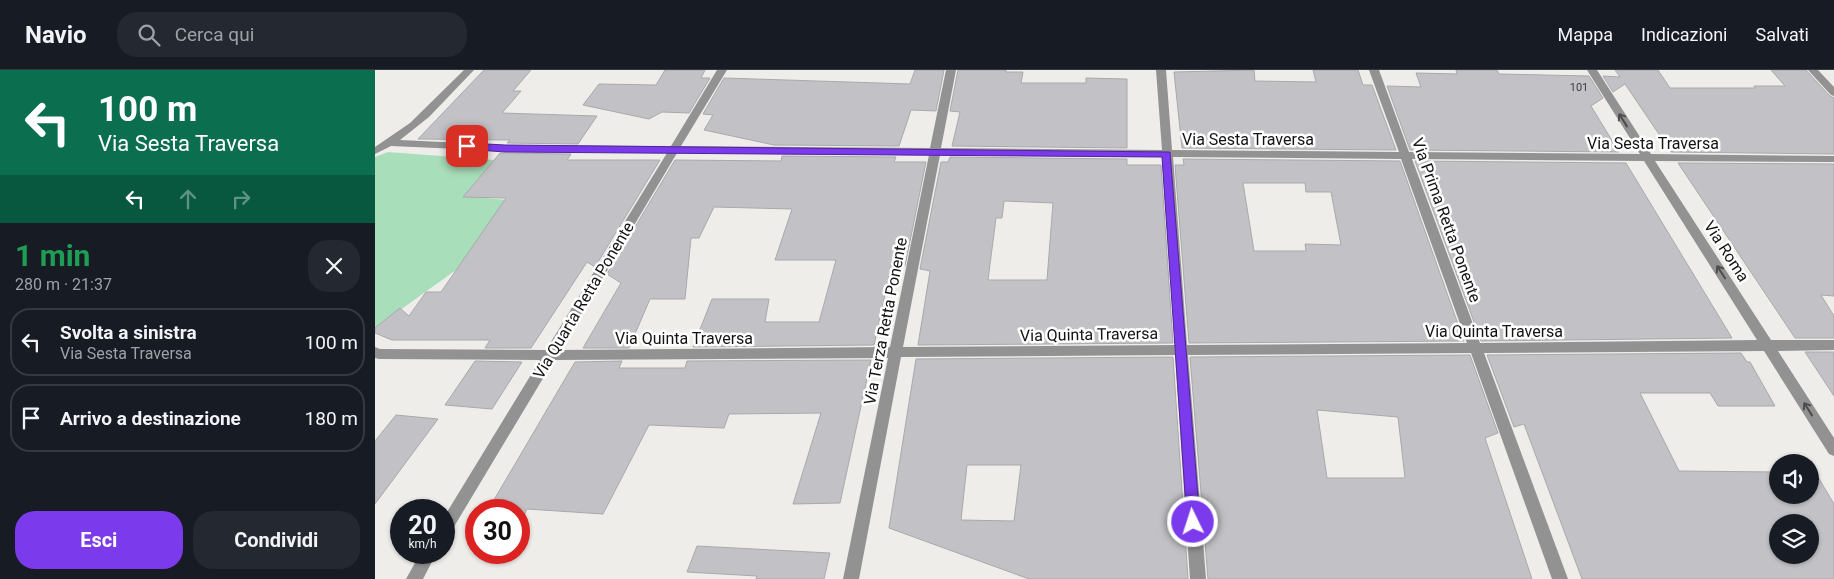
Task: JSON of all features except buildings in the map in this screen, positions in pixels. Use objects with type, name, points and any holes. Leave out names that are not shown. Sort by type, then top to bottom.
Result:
[{"type":"street","points":[[375,151],[391,142],[429,114],[469,70]]},
{"type":"street","name":"Via Quarta Retta Ponente","points":[[455,512],[722,70]]},
{"type":"street","name":"Via Terza Retta Ponente","points":[[851,579],[951,70]]},
{"type":"street","points":[[1161,70],[1197,579]]},
{"type":"street","name":"Via Prima Retta Ponente","points":[[1374,70],[1560,579]]},
{"type":"street","name":"Via Roma","points":[[1592,70],[1834,450]]},
{"type":"street","points":[[1813,70],[1834,93]]},
{"type":"street","name":"Via Sesta Traversa","points":[[391,142],[505,148],[673,150],[1834,159]]},
{"type":"street","name":"Via Quinta Traversa","points":[[375,352],[379,354],[549,356],[1834,344]]},
{"type":"street","points":[[414,579],[423,564]]},
{"type":"green space","points":[[388,152],[494,160],[464,196],[508,200],[456,270],[375,328],[375,157]]},
{"type":"route","points":[[467,146],[505,148],[1167,154],[1193,522]]}]
